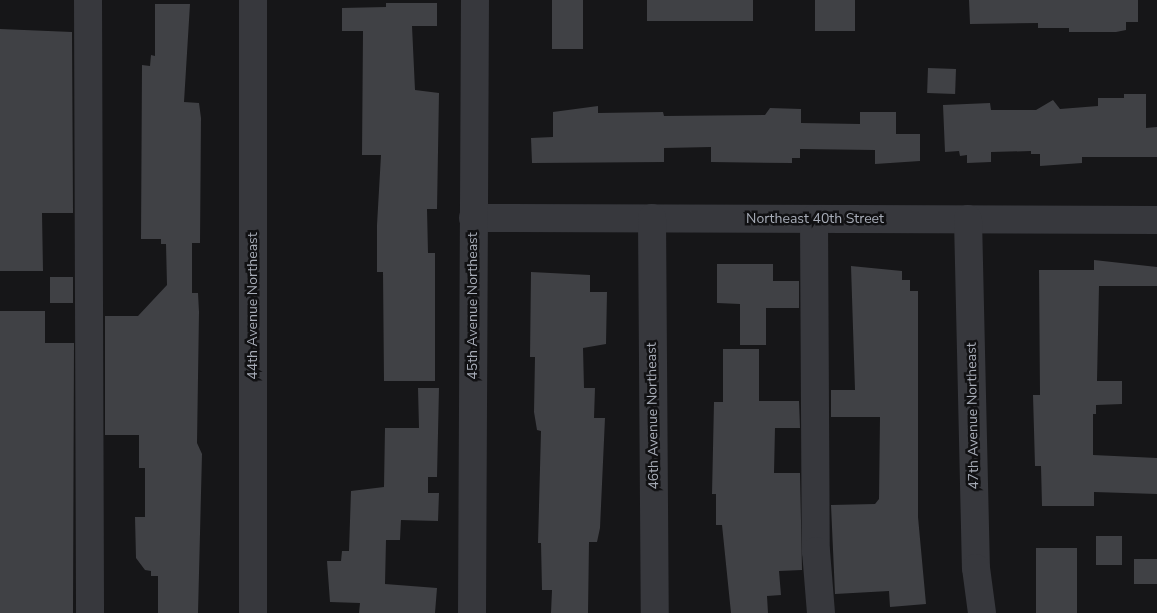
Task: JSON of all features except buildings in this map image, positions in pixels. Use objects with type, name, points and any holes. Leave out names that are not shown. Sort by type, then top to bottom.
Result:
[{"type":"street","points":[[88,0],[90,613]]},
{"type":"street","name":"44th Avenue Northeast","points":[[253,0],[253,613]]},
{"type":"street","name":"45th Avenue Northeast","points":[[472,613],[475,0]]},
{"type":"street","name":"Northeast 40th Street","points":[[473,218],[1157,220]]},
{"type":"street","name":"46th Avenue Northeast","points":[[652,218],[655,613]]},
{"type":"street","points":[[814,219],[816,551],[821,613]]},
{"type":"street","name":"47th Avenue Northeast","points":[[968,219],[976,568],[982,613]]}]
